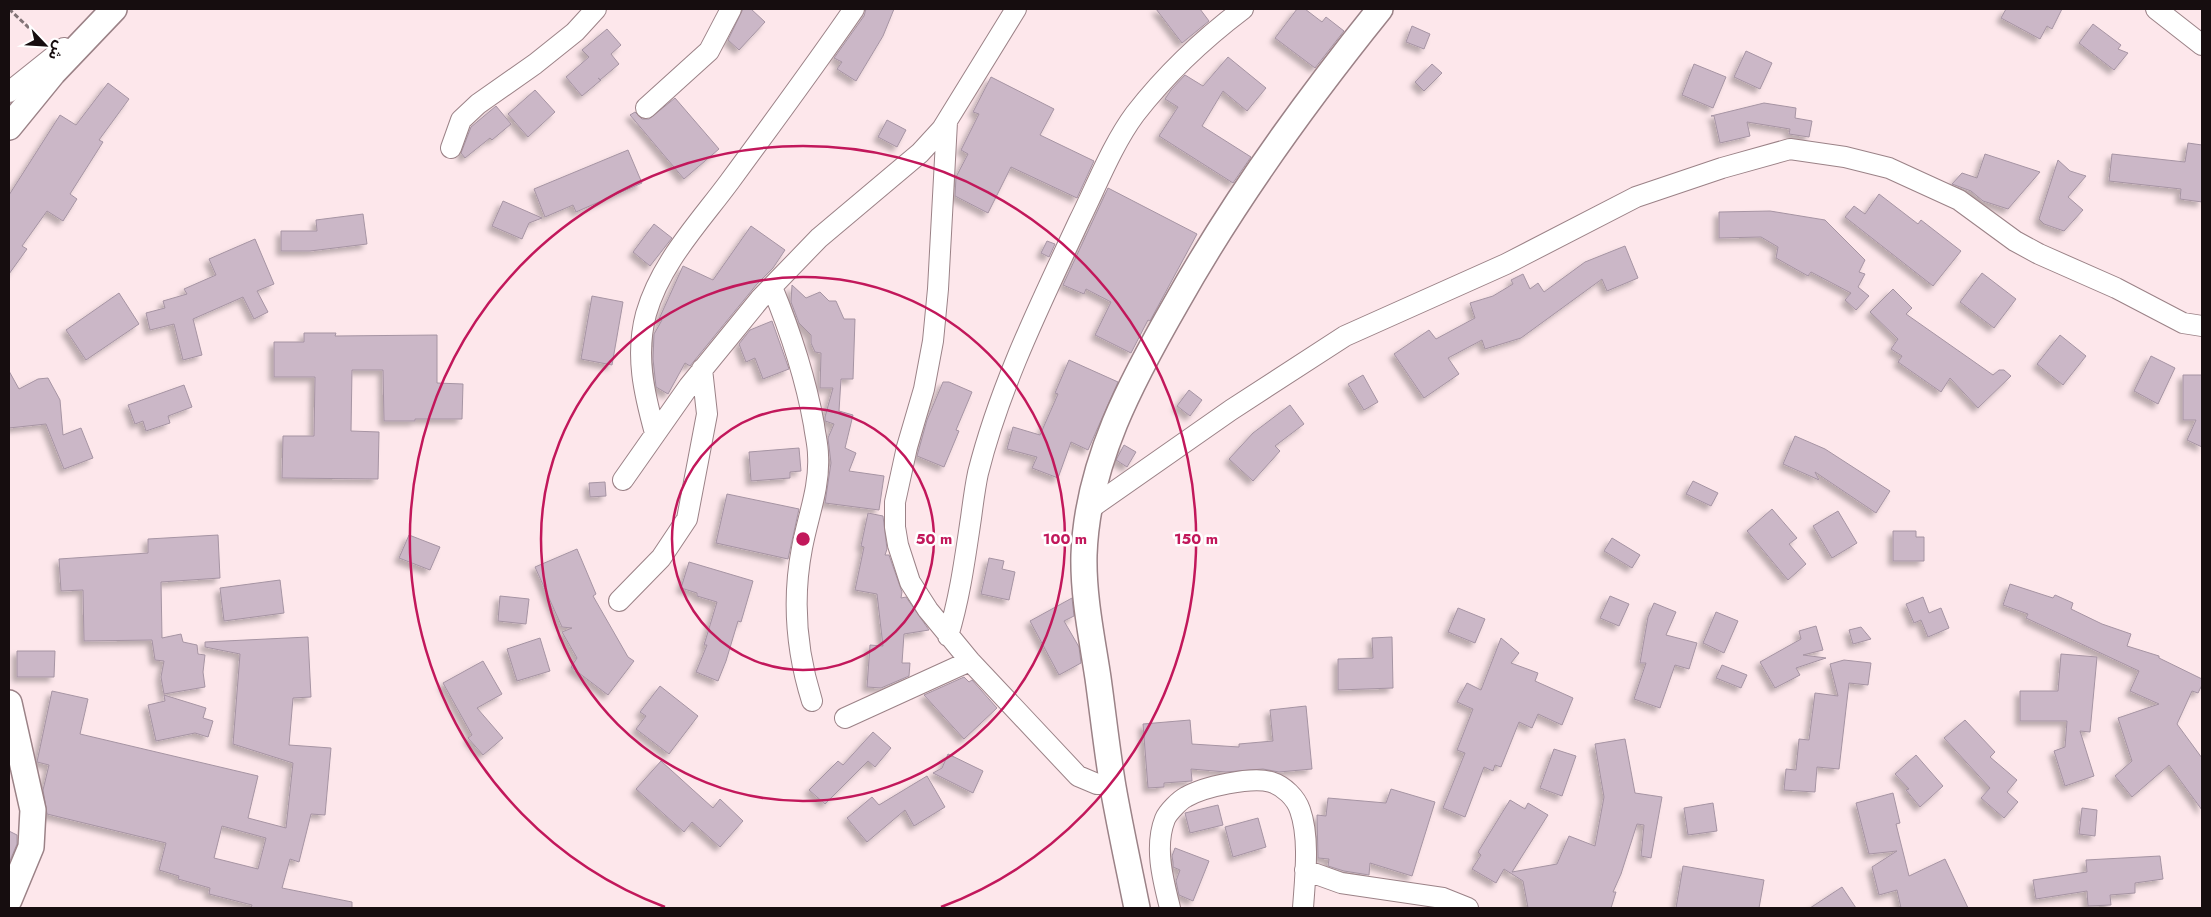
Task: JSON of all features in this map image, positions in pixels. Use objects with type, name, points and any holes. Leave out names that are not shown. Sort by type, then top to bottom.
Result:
[{"type":"street","points":[[9,92],[114,9]]},
{"type":"street","points":[[9,127],[53,72],[114,9]]},
{"type":"street","points":[[451,148],[461,120],[478,104],[535,64],[575,32],[596,9]]},
{"type":"street","points":[[646,108],[709,51],[731,9]]},
{"type":"street","points":[[655,433],[643,392],[639,356],[646,315],[657,284],[672,258],[854,9]]},
{"type":"street","points":[[623,480],[702,369],[772,287],[819,238],[920,153],[947,122],[1016,9]]},
{"type":"street","points":[[948,636],[958,603],[978,474],[991,429],[1010,375],[1062,257],[1107,164],[1134,116],[1174,67],[1215,30],[1243,9]]},
{"type":"street","points":[[1137,908],[1112,784],[1086,600],[1084,556],[1088,510],[1096,477],[1113,428],[1147,354],[1204,254],[1288,126],[1380,9]]},
{"type":"street","points":[[2156,9],[2202,45]]},
{"type":"street","points":[[947,122],[938,289],[933,341],[924,389],[895,502],[895,527],[903,564],[910,582],[948,636],[1078,776],[1097,784],[1112,784]]},
{"type":"street","points":[[1088,510],[1231,410],[1345,336],[1506,264],[1636,197],[1722,168],[1790,149],[1844,157],[1889,168],[1959,200],[2016,241],[2039,254],[2116,288],[2183,323],[2202,326]]},
{"type":"street","points":[[772,287],[800,360],[818,454],[816,495],[802,546],[796,588],[796,625],[802,670],[812,701]]},
{"type":"street","points":[[619,601],[661,558],[687,519],[707,414],[702,369]]},
{"type":"street","points":[[845,718],[970,661]]},
{"type":"street","points":[[9,703],[33,810],[31,847],[9,900]]},
{"type":"street","points":[[1170,908],[1161,869],[1161,838],[1165,817],[1185,797],[1231,782],[1271,782],[1291,794],[1300,809],[1304,826],[1305,870],[1302,908]]},
{"type":"street","points":[[1305,870],[1341,883],[1443,898],[1468,908]]},
{"type":"path","points":[[9,9],[57,54]]},
{"type":"building","points":[[743,9],[751,9],[765,22],[739,50],[728,40]]},
{"type":"building","points":[[866,9],[894,9],[883,36],[856,81],[837,69],[842,62],[834,58],[864,16]]},
{"type":"building","points":[[1156,9],[1200,9],[1209,21],[1182,43]]},
{"type":"building","points":[[1297,9],[1305,9],[1322,22],[1326,17],[1344,31],[1315,68],[1275,38]]},
{"type":"building","points":[[2006,9],[2062,9],[2052,29],[2047,26],[2040,39],[2001,18]]},
{"type":"building","points":[[2093,24],[2121,45],[2118,49],[2128,53],[2114,70],[2079,43]]},
{"type":"building","points":[[1412,26],[1430,34],[1424,49],[1406,42]]},
{"type":"building","points":[[607,29],[621,45],[611,54],[619,64],[582,96],[566,77],[589,57],[582,50]]},
{"type":"building","points":[[1746,51],[1772,63],[1760,89],[1734,77]]},
{"type":"building","points":[[1228,57],[1266,88],[1247,111],[1223,91],[1202,126],[1251,157],[1233,183],[1159,136],[1178,107],[1165,99],[1171,90],[1185,75],[1203,86]]},
{"type":"building","points":[[1432,64],[1442,73],[1424,91],[1415,82]]},
{"type":"building","points":[[1694,64],[1726,77],[1713,108],[1682,95]]},
{"type":"building","points":[[991,77],[1054,109],[1040,135],[1094,161],[1077,198],[1011,167],[988,213],[955,196],[956,177],[968,154],[961,150],[979,114],[973,112]]},
{"type":"building","points":[[108,83],[129,99],[99,140],[103,142],[70,194],[77,199],[63,221],[47,211],[22,246],[27,249],[9,274],[9,195],[60,115],[76,125]]},
{"type":"building","points":[[535,90],[555,112],[528,137],[508,114]]},
{"type":"building","points":[[675,98],[719,149],[684,179],[630,115],[635,112],[642,119],[649,119]]},
{"type":"building","points":[[1764,103],[1796,108],[1795,118],[1812,121],[1809,137],[1789,134],[1790,129],[1747,122],[1750,136],[1720,143],[1714,116],[1711,116]]},
{"type":"building","points":[[496,106],[511,124],[492,140],[490,138],[465,158],[461,153],[471,127]]},
{"type":"building","points":[[887,120],[906,130],[897,147],[878,137]]},
{"type":"building","points":[[2188,143],[2202,145],[2202,202],[2180,199],[2181,189],[2109,181],[2112,154],[2185,162]]},
{"type":"building","points":[[628,150],[642,183],[576,212],[573,205],[545,217],[534,189]]},
{"type":"building","points":[[1985,154],[2040,172],[2008,209],[1983,201],[1971,191],[1952,184],[1962,173],[1977,178]]},
{"type":"building","points":[[2058,160],[2070,171],[2086,176],[2068,197],[2083,210],[2064,231],[2044,224],[2039,219]]},
{"type":"building","points":[[1108,188],[1197,234],[1131,353],[1095,335],[1111,302],[1086,289],[1084,294],[1063,285]]},
{"type":"building","points":[[1879,194],[1918,224],[1921,220],[1961,251],[1933,286],[1845,217],[1854,206],[1865,214]]},
{"type":"building","points":[[503,201],[542,218],[529,223],[522,239],[492,226]]},
{"type":"building","points":[[1770,211],[1825,220],[1865,260],[1859,272],[1865,274],[1858,287],[1869,296],[1856,310],[1845,300],[1851,293],[1811,272],[1808,276],[1776,258],[1778,247],[1761,237],[1719,238],[1719,212]]},
{"type":"building","points":[[363,214],[367,244],[310,251],[281,251],[281,231],[317,231],[316,220]]},
{"type":"building","points":[[654,224],[672,238],[650,266],[633,252]]},
{"type":"building","points":[[751,226],[785,250],[773,268],[757,284],[690,366],[685,363],[668,394],[656,387],[653,359],[654,334],[662,320],[659,319],[683,266],[713,280]]},
{"type":"building","points":[[255,239],[274,284],[257,291],[268,312],[254,319],[243,297],[193,319],[202,355],[183,360],[174,324],[150,330],[146,313],[165,308],[163,301],[187,294],[184,289],[216,275],[209,259]]},
{"type":"building","points":[[1047,241],[1055,244],[1049,257],[1041,253]]},
{"type":"building","points":[[1625,246],[1638,278],[1607,291],[1602,279],[1521,338],[1485,349],[1482,340],[1448,358],[1459,374],[1424,398],[1394,354],[1429,330],[1436,339],[1475,318],[1470,303],[1493,296],[1513,284],[1511,280],[1523,274],[1530,289],[1538,283],[1544,292],[1585,262]]},
{"type":"building","points":[[1982,273],[2016,299],[1994,328],[1960,302]]},
{"type":"building","points":[[792,285],[806,298],[820,292],[829,301],[836,301],[844,319],[855,319],[853,379],[841,379],[839,411],[853,415],[845,448],[856,453],[849,471],[884,476],[879,510],[825,503],[831,463],[828,438],[834,424],[825,421],[825,417],[833,388],[820,388],[821,353],[815,352],[811,343],[811,335],[799,323],[791,302]]},
{"type":"building","points":[[1893,289],[1912,308],[1906,314],[1993,375],[1999,370],[2004,370],[2011,376],[1978,408],[1950,378],[1941,392],[1898,362],[1902,356],[1891,349],[1898,339],[1870,312]]},
{"type":"building","points":[[119,293],[139,324],[86,360],[66,330]]},
{"type":"building","points":[[592,296],[623,302],[612,365],[581,359]]},
{"type":"building","points":[[772,321],[789,369],[763,379],[755,358],[746,362],[739,344],[750,330]]},
{"type":"building","points":[[304,333],[336,333],[335,336],[437,335],[437,383],[463,384],[462,419],[384,421],[383,370],[352,370],[351,431],[379,432],[378,479],[282,478],[283,436],[314,436],[315,377],[274,377],[274,342],[304,342]]},
{"type":"building","points":[[2060,335],[2086,356],[2063,385],[2037,364]]},
{"type":"building","points":[[2151,356],[2175,368],[2158,404],[2134,391]]},
{"type":"building","points":[[1069,360],[1118,382],[1088,450],[1071,442],[1058,478],[1032,468],[1037,457],[1007,449],[1013,427],[1040,435],[1058,394],[1055,393]]},
{"type":"building","points":[[9,371],[19,389],[38,379],[48,378],[60,400],[63,435],[81,428],[93,458],[64,469],[46,424],[9,428]]},
{"type":"building","points":[[1363,375],[1378,402],[1364,410],[1348,384]]},
{"type":"building","points":[[2183,375],[2202,375],[2202,447],[2187,440],[2196,420],[2183,420]]},
{"type":"building","points":[[943,382],[949,382],[972,392],[956,430],[959,431],[944,467],[917,456],[927,420]]},
{"type":"building","points":[[184,385],[192,407],[168,416],[170,423],[146,431],[143,421],[135,424],[128,405]]},
{"type":"building","points":[[1189,390],[1202,400],[1190,416],[1177,406]]},
{"type":"building","points":[[1290,405],[1304,424],[1275,446],[1280,451],[1253,481],[1229,459],[1253,433]]},
{"type":"building","points":[[1795,436],[1825,449],[1890,491],[1876,513],[1815,472],[1819,480],[1783,464]]},
{"type":"building","points":[[1124,445],[1136,452],[1127,467],[1116,460]]},
{"type":"building","points":[[799,448],[801,471],[790,472],[790,478],[751,481],[749,452]]},
{"type":"building","points":[[1693,481],[1718,493],[1711,506],[1686,494]]},
{"type":"building","points":[[605,482],[606,496],[590,497],[589,483]]},
{"type":"building","points":[[727,494],[799,509],[788,559],[716,543]]},
{"type":"building","points":[[1772,509],[1797,538],[1789,544],[1806,564],[1788,580],[1747,531]]},
{"type":"building","points":[[1838,511],[1857,543],[1832,558],[1813,526]]},
{"type":"building","points":[[868,513],[883,516],[887,549],[885,555],[889,555],[902,592],[901,598],[906,597],[929,630],[904,634],[902,663],[910,663],[909,676],[881,688],[867,687],[870,645],[883,646],[877,594],[855,590],[864,547],[861,546]]},
{"type":"building","points":[[1893,531],[1916,531],[1916,537],[1924,537],[1924,561],[1893,561]]},
{"type":"building","points":[[218,535],[220,578],[161,582],[162,638],[181,634],[183,642],[197,645],[198,654],[205,655],[203,672],[205,687],[164,694],[161,677],[164,661],[155,660],[152,640],[84,641],[83,590],[61,591],[59,559],[148,553],[148,539]]},
{"type":"building","points":[[409,535],[440,547],[430,570],[399,558]]},
{"type":"building","points":[[1612,538],[1640,555],[1632,568],[1604,551]]},
{"type":"building","points":[[577,549],[596,594],[593,596],[628,657],[634,661],[608,695],[571,667],[577,658],[562,632],[572,628],[562,627],[535,567]]},
{"type":"building","points":[[989,558],[1004,561],[1002,569],[1015,572],[1009,600],[981,594]]},
{"type":"building","points":[[689,562],[753,581],[741,622],[738,621],[718,681],[696,672],[707,645],[704,645],[717,602],[697,596],[697,593],[681,588]]},
{"type":"building","points":[[280,580],[284,613],[224,621],[220,588]]},
{"type":"building","points":[[2010,584],[2053,598],[2055,595],[2073,603],[2071,609],[2102,624],[2131,634],[2127,646],[2159,656],[2159,658],[2202,679],[2202,685],[2198,693],[2192,691],[2177,724],[2202,758],[2202,810],[2169,765],[2132,797],[2115,776],[2132,761],[2118,718],[2159,704],[2130,691],[2139,671],[2026,618],[2028,614],[2003,605]]},
{"type":"building","points":[[500,596],[529,599],[526,624],[498,621]]},
{"type":"building","points":[[1610,596],[1629,604],[1619,626],[1600,618]]},
{"type":"building","points":[[1923,597],[1929,613],[1941,608],[1949,628],[1928,637],[1921,620],[1914,623],[1906,604]]},
{"type":"building","points":[[1072,598],[1074,616],[1064,621],[1079,647],[1081,663],[1059,675],[1030,621]]},
{"type":"building","points":[[1654,603],[1676,612],[1666,635],[1697,643],[1689,669],[1675,665],[1660,708],[1634,699],[1646,663],[1640,663],[1648,617]]},
{"type":"building","points":[[1458,608],[1485,619],[1475,643],[1448,632]]},
{"type":"building","points":[[1716,612],[1738,621],[1724,653],[1703,643]]},
{"type":"building","points":[[1816,626],[1823,650],[1803,655],[1826,658],[1796,668],[1800,675],[1775,688],[1760,662],[1801,639],[1799,631]]},
{"type":"building","points":[[1861,627],[1871,639],[1853,644],[1849,630]]},
{"type":"building","points":[[308,637],[311,697],[293,698],[289,745],[331,748],[325,815],[311,814],[299,862],[290,859],[282,888],[352,902],[352,908],[251,908],[252,905],[209,894],[210,888],[178,879],[179,876],[159,870],[166,843],[47,814],[43,790],[49,765],[37,762],[52,691],[88,699],[80,734],[258,776],[248,818],[286,828],[293,763],[233,744],[240,654],[205,647],[205,642]],"holes":[[[222,826],[266,838],[258,869],[214,858]]]},
{"type":"building","points":[[1392,637],[1393,688],[1338,690],[1338,659],[1373,658],[1372,638]]},
{"type":"building","points":[[540,638],[550,671],[517,681],[507,649]]},
{"type":"building","points":[[1501,638],[1519,653],[1511,663],[1538,673],[1535,681],[1573,698],[1562,725],[1538,714],[1532,728],[1519,722],[1501,767],[1495,765],[1493,771],[1484,767],[1465,817],[1443,808],[1465,753],[1457,750],[1473,709],[1457,702],[1467,683],[1481,690]]},
{"type":"building","points":[[17,651],[55,651],[54,677],[17,677]]},
{"type":"building","points":[[2061,654],[2097,657],[2090,732],[2080,731],[2094,776],[2065,786],[2054,751],[2065,747],[2067,721],[2020,721],[2020,691],[2058,691]]},
{"type":"building","points":[[1844,660],[1871,663],[1868,685],[1849,683],[1839,769],[1817,767],[1815,792],[1784,790],[1786,769],[1796,770],[1799,739],[1809,740],[1815,693],[1838,696],[1830,664]]},
{"type":"building","points":[[483,661],[502,694],[477,708],[503,738],[483,755],[468,738],[472,735],[443,683]]},
{"type":"building","points":[[1722,665],[1747,675],[1741,688],[1716,678]]},
{"type":"building","points":[[964,677],[969,682],[972,680],[997,708],[964,739],[924,695]]},
{"type":"building","points":[[660,686],[698,716],[669,754],[636,729],[646,716],[640,712]]},
{"type":"building","points":[[164,695],[206,708],[203,718],[213,721],[208,737],[195,733],[156,741],[148,705],[165,701]]},
{"type":"building","points":[[1306,706],[1312,769],[1279,772],[1263,769],[1226,772],[1191,769],[1192,781],[1164,783],[1164,787],[1148,788],[1143,724],[1190,720],[1192,744],[1239,747],[1239,744],[1273,741],[1270,710]]},
{"type":"building","points":[[1965,720],[1995,752],[1990,757],[2017,780],[2007,792],[2018,802],[2004,818],[1981,798],[1990,788],[1944,738]]},
{"type":"building","points":[[873,732],[891,748],[875,767],[868,761],[825,804],[809,790],[838,761],[843,765]]},
{"type":"building","points":[[1625,739],[1635,793],[1662,797],[1651,858],[1641,856],[1644,825],[1637,824],[1621,874],[1613,892],[1616,892],[1611,908],[1528,908],[1523,881],[1504,869],[1496,883],[1472,869],[1481,855],[1478,852],[1510,800],[1525,809],[1528,803],[1548,815],[1512,872],[1557,864],[1569,836],[1595,846],[1604,797],[1595,744]]},
{"type":"building","points":[[1554,749],[1576,756],[1562,796],[1540,788]]},
{"type":"building","points":[[948,754],[983,771],[973,793],[933,773],[942,768]]},
{"type":"building","points":[[1916,755],[1943,786],[1920,807],[1906,790],[1909,789],[1895,774]]},
{"type":"building","points":[[661,761],[713,808],[720,799],[743,821],[720,847],[692,822],[684,832],[636,789]]},
{"type":"building","points":[[927,776],[945,807],[914,826],[905,810],[867,842],[847,818],[872,797],[879,805]]},
{"type":"building","points":[[1391,789],[1435,802],[1412,876],[1370,863],[1369,875],[1344,871],[1328,866],[1329,859],[1318,858],[1317,815],[1326,816],[1328,798],[1386,803]]},
{"type":"building","points":[[1893,793],[1900,823],[1896,824],[1909,876],[1945,859],[1968,908],[1901,908],[1897,890],[1879,895],[1872,867],[1897,851],[1869,854],[1856,803]]},
{"type":"building","points":[[1713,803],[1717,831],[1688,835],[1684,808]]},
{"type":"building","points":[[1218,805],[1223,825],[1190,833],[1185,813]]},
{"type":"building","points":[[2082,808],[2097,810],[2095,836],[2079,834]]},
{"type":"building","points":[[1258,818],[1266,847],[1233,857],[1225,827]]},
{"type":"building","points":[[9,831],[17,835],[17,844],[9,863]]},
{"type":"building","points":[[1175,848],[1209,861],[1193,901],[1179,895],[1176,881],[1180,870],[1173,867],[1172,856]]},
{"type":"building","points":[[2160,856],[2163,879],[2135,883],[2135,893],[2110,895],[2111,905],[2088,906],[2087,891],[2036,899],[2033,880],[2087,872],[2086,860]]},
{"type":"building","points":[[1683,866],[1764,880],[1759,908],[1676,908]]},
{"type":"building","points":[[1842,887],[1856,908],[1810,908]]}]
